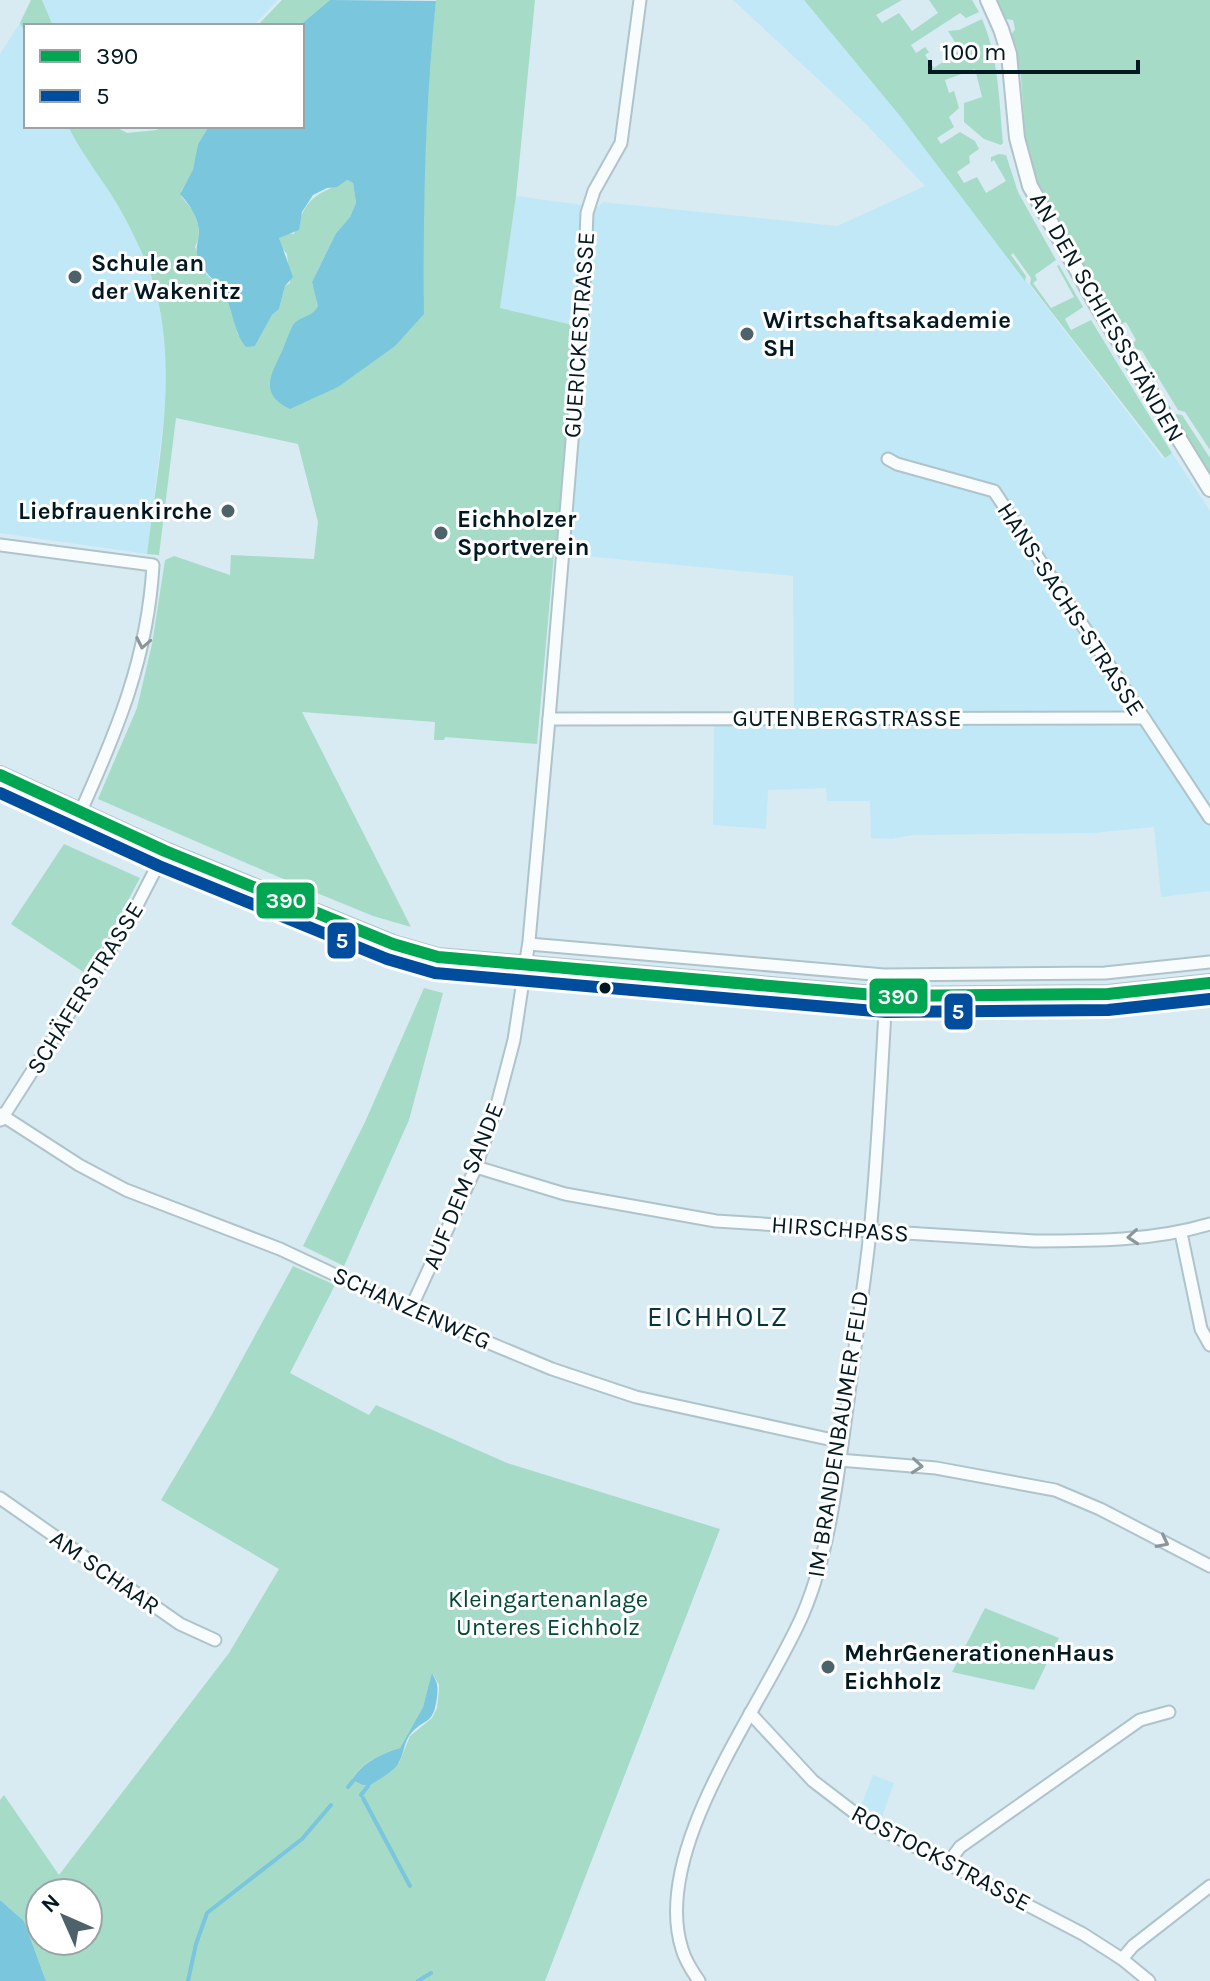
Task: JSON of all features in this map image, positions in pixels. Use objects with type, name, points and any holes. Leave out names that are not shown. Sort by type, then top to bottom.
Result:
[{"type":"main road","points":[[0,775],[165,851],[408,949],[438,957],[886,996],[1108,994],[1210,983]]},
{"type":"street","name":"GUERICKESTRASSE","points":[[525,966],[583,308],[587,213],[594,191],[621,143],[640,0]]},
{"type":"street","name":"AN DEN SCHIESSSTÄNDEN","points":[[988,0],[1009,54],[1018,147],[1034,194],[1098,307],[1210,489]]},
{"type":"street","name":"HANS-SACHS-STRASSE","points":[[888,459],[994,491],[1210,818]]},
{"type":"street","points":[[0,545],[153,565],[143,645],[130,696],[80,813]]},
{"type":"street","name":"GUTENBERGSTRASSE","points":[[549,719],[1144,718]]},
{"type":"street","name":"SCHÄFERSTRASSE","points":[[1,1118],[125,927],[165,851]]},
{"type":"street","points":[[529,944],[899,975],[1105,973],[1210,962]]},
{"type":"street","name":"AUF DEM SANDE","points":[[410,1310],[476,1167],[514,1040],[525,966]]},
{"type":"street","name":"IM BRANDENBAUMER FELD","points":[[699,1981],[682,1950],[677,1926],[678,1888],[704,1805],[725,1758],[796,1631],[821,1561],[842,1442],[870,1229],[886,996]]},
{"type":"street","name":"SCHANZENWEG","points":[[1,1118],[126,1190],[280,1249],[410,1310],[552,1369],[636,1397],[842,1442]]},
{"type":"street","name":"HIRSCHPASS","points":[[476,1167],[565,1194],[716,1221],[1034,1241],[1082,1241],[1181,1233],[1210,1224]]},
{"type":"street","points":[[1181,1233],[1201,1329],[1210,1345]]},
{"type":"street","points":[[839,1460],[936,1468],[1055,1490],[1100,1509],[1210,1566]]},
{"type":"street","name":"AM SCHAAR","points":[[0,1498],[180,1624],[215,1640]]},
{"type":"street","points":[[948,1863],[960,1847],[1140,1720],[1169,1712]]},
{"type":"street","name":"ROSTOCKSTRASSE","points":[[750,1713],[813,1781],[838,1803],[864,1820],[1083,1934],[1149,1981]]},
{"type":"street","points":[[1122,1959],[1133,1946],[1210,1886]]},
{"type":"shaded area","points":[[42,0],[278,0],[255,24],[52,24]]},
{"type":"shaded area","points":[[733,0],[804,0],[900,116],[1163,459],[1172,453],[1210,511],[1210,891],[1161,897],[1154,827],[1093,833],[871,838],[870,801],[827,801],[826,788],[768,790],[766,829],[713,825],[714,719],[794,718],[793,576],[563,554],[500,309],[516,196],[598,207],[603,202],[837,226],[925,186],[864,122]]},
{"type":"shaded area","name":"Schule an der Wakenitz","points":[[20,23],[24,31],[24,128],[69,128],[121,210],[144,257],[157,297],[166,340],[167,393],[147,554],[0,533],[0,54]]},
{"type":"shaded area","points":[[873,1775],[894,1783],[882,1817],[861,1806]]},
{"type":"green space","points":[[31,0],[42,0],[52,24],[24,24],[24,31],[20,23]]},
{"type":"green space","points":[[282,0],[330,0],[301,24],[259,24]]},
{"type":"green space","points":[[436,0],[535,0],[516,196],[500,308],[581,327],[563,554],[554,554],[537,744],[445,737],[444,740],[434,740],[435,722],[302,712],[411,927],[373,916],[98,799],[137,708],[152,644],[165,560],[174,556],[230,575],[231,555],[314,559],[318,522],[298,444],[176,418],[159,555],[147,554],[165,402],[163,326],[155,289],[137,242],[69,128],[118,128],[127,133],[159,128],[208,128],[198,144],[194,170],[181,196],[194,212],[199,237],[195,247],[206,274],[221,288],[230,305],[238,335],[255,346],[272,315],[279,309],[285,286],[290,283],[287,254],[279,238],[285,233],[294,234],[303,212],[313,199],[347,180],[353,183],[356,203],[350,217],[336,233],[312,282],[319,306],[315,312],[424,314],[423,211],[428,77]]},
{"type":"green space","points":[[804,0],[902,0],[876,15],[882,23],[899,13],[912,31],[938,13],[929,0],[972,0],[979,12],[966,18],[960,13],[911,45],[916,53],[925,47],[929,52],[925,55],[934,68],[960,50],[948,31],[959,30],[982,19],[995,64],[1003,143],[984,139],[964,122],[964,103],[982,97],[975,69],[945,80],[949,93],[954,91],[959,108],[949,117],[954,127],[937,138],[941,144],[960,132],[975,141],[979,149],[969,156],[970,163],[957,172],[964,183],[977,177],[986,193],[1006,181],[994,160],[991,162],[991,157],[1006,155],[1018,192],[1056,260],[1035,275],[1037,280],[1033,283],[1051,308],[1074,297],[1059,265],[1083,307],[1065,319],[1071,330],[1091,320],[1172,453],[1165,458],[1030,284],[1031,278],[1013,253],[1011,255],[1026,276],[1025,281],[900,116]]},
{"type":"green space","points":[[995,0],[1210,0],[1210,450],[1185,412],[1178,410],[1142,351],[1136,349],[1133,343],[1136,340],[1126,322],[1118,326],[1054,220],[1033,171],[1025,136],[1021,76],[1011,35],[1015,29],[1013,20],[1005,19]]},
{"type":"green space","points":[[1176,414],[1182,415],[1210,458],[1210,476],[1174,420]]},
{"type":"green space","points":[[64,844],[140,878],[85,973],[11,924]]},
{"type":"green space","points":[[424,988],[443,993],[409,1120],[344,1266],[303,1246],[365,1122]]},
{"type":"green space","name":"Kleingartenanlage Unteres Eichholz","points":[[293,1266],[335,1285],[290,1373],[369,1415],[376,1405],[507,1463],[720,1529],[545,1981],[46,1981],[37,1957],[104,1957],[104,1877],[24,1877],[24,1921],[0,1900],[0,1800],[4,1795],[59,1875],[229,1653],[279,1569],[161,1500]],"holes":[[[433,1674],[439,1685],[437,1708],[432,1718],[410,1736],[399,1763],[371,1785],[352,1780],[366,1764],[400,1748],[423,1707]]]},
{"type":"green space","points":[[985,1608],[1059,1638],[1034,1690],[952,1672]]},
{"type":"water","points":[[330,0],[436,1],[426,157],[424,314],[395,346],[338,387],[290,409],[274,397],[270,383],[272,375],[293,325],[318,306],[312,282],[336,233],[350,217],[356,203],[353,183],[347,180],[313,195],[302,212],[299,230],[279,238],[293,277],[285,286],[279,309],[272,315],[255,346],[246,347],[238,334],[225,296],[200,263],[197,223],[180,194],[193,170],[198,144],[208,128],[304,128],[304,24],[301,24]]},
{"type":"water","points":[[432,1673],[437,1687],[433,1713],[409,1736],[398,1764],[371,1785],[352,1780],[367,1764],[400,1748],[423,1707]]},
{"type":"water","points":[[0,1900],[24,1921],[24,1957],[37,1957],[46,1981],[0,1981]]},
{"type":"waterway","points":[[348,1787],[353,1781]]},
{"type":"waterway","points":[[361,1795],[368,1786]]},
{"type":"waterway","points":[[363,1798],[410,1886]]},
{"type":"waterway","points":[[188,1981],[207,1913],[302,1839],[331,1805]]},
{"type":"waterway","points":[[418,1981],[431,1973]]},
{"type":"transit line","name":"390","points":[[0,775],[165,851],[393,944],[438,957],[886,996],[1108,994],[1210,983]]},
{"type":"transit line","name":"5","points":[[0,793],[159,866],[387,959],[435,973],[886,1012],[1108,1010],[1210,999]]},
{"type":"place","name":"Schule an der Wakenitz","points":[[75,277]]},
{"type":"place","name":"Wirtschaftsakademie SH","points":[[747,334]]},
{"type":"place","name":"Liebfrauenkirche","points":[[228,511]]},
{"type":"place","name":"Eichholzer Sportverein","points":[[441,533]]},
{"type":"place","name":"MehrGenerationenHaus Eichholz","points":[[828,1667]]},
{"type":"district","name":"EICHHOLZ","points":[[718,1316]]}]
